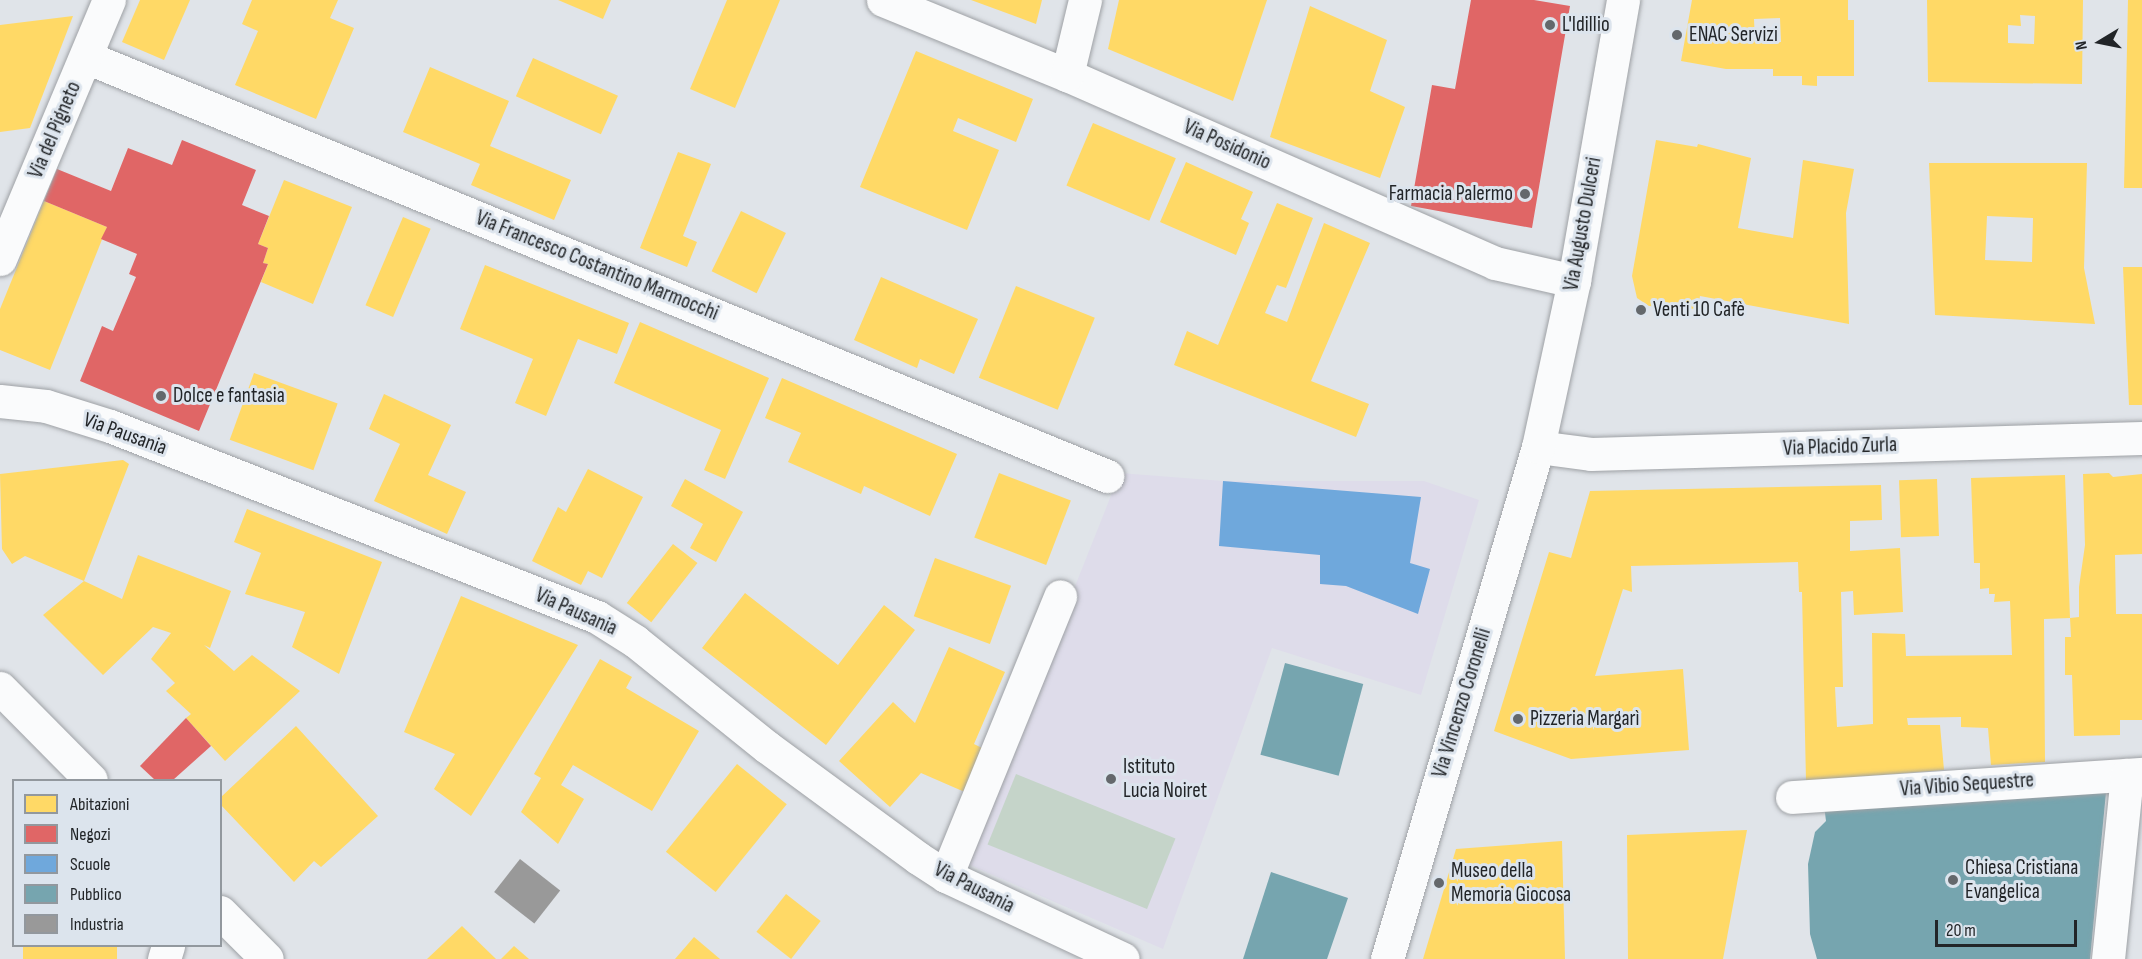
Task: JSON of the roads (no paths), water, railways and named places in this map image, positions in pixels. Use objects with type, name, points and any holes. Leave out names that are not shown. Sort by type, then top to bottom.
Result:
[{"type":"street","name":"Via del Pigneto","points":[[0,259],[109,0]]},
{"type":"street","name":"Via Posidonio","points":[[883,0],[1067,75],[1495,263],[1574,281]]},
{"type":"street","points":[[1067,75],[1085,0]]},
{"type":"street","name":"Via Augusto Dulceri","points":[[1538,447],[1574,281],[1623,0]]},
{"type":"street","name":"Via Francesco Costantino Marmocchi","points":[[86,57],[1107,476]]},
{"type":"street","name":"Via Pausania","points":[[0,401],[46,406],[110,426],[597,617],[635,641],[767,747],[946,876],[1123,959]]},
{"type":"street","name":"Via Placido Zurla","points":[[1538,447],[1591,454],[2142,438]]},
{"type":"street","name":"Via Vincenzo Coronelli","points":[[1387,959],[1538,447]]},
{"type":"street","points":[[946,876],[1060,596]]},
{"type":"street","points":[[0,688],[90,779]]},
{"type":"street","points":[[2108,959],[2134,774]]},
{"type":"street","name":"Via Vibio Sequestre","points":[[1792,797],[2134,774]]},
{"type":"street","points":[[222,914],[267,959]]},
{"type":"place","name":"L'Idillio","points":[[1550,25]]},
{"type":"place","name":"ENAC Servizi","points":[[1677,35]]},
{"type":"place","name":"Farmacia Palermo","points":[[1525,194]]},
{"type":"place","name":"Venti 10 Cafè","points":[[1641,310]]},
{"type":"place","name":"Dolce e fantasia","points":[[161,396]]},
{"type":"place","name":"Pizzeria Margarì","points":[[1518,719]]},
{"type":"place","name":"Istituto Lucia Noiret","points":[[1111,779]]},
{"type":"place","name":"Chiesa Cristiana Evangelica","points":[[1953,880]]},
{"type":"place","name":"Museo della Memoria Giocosa","points":[[1439,883]]}]
